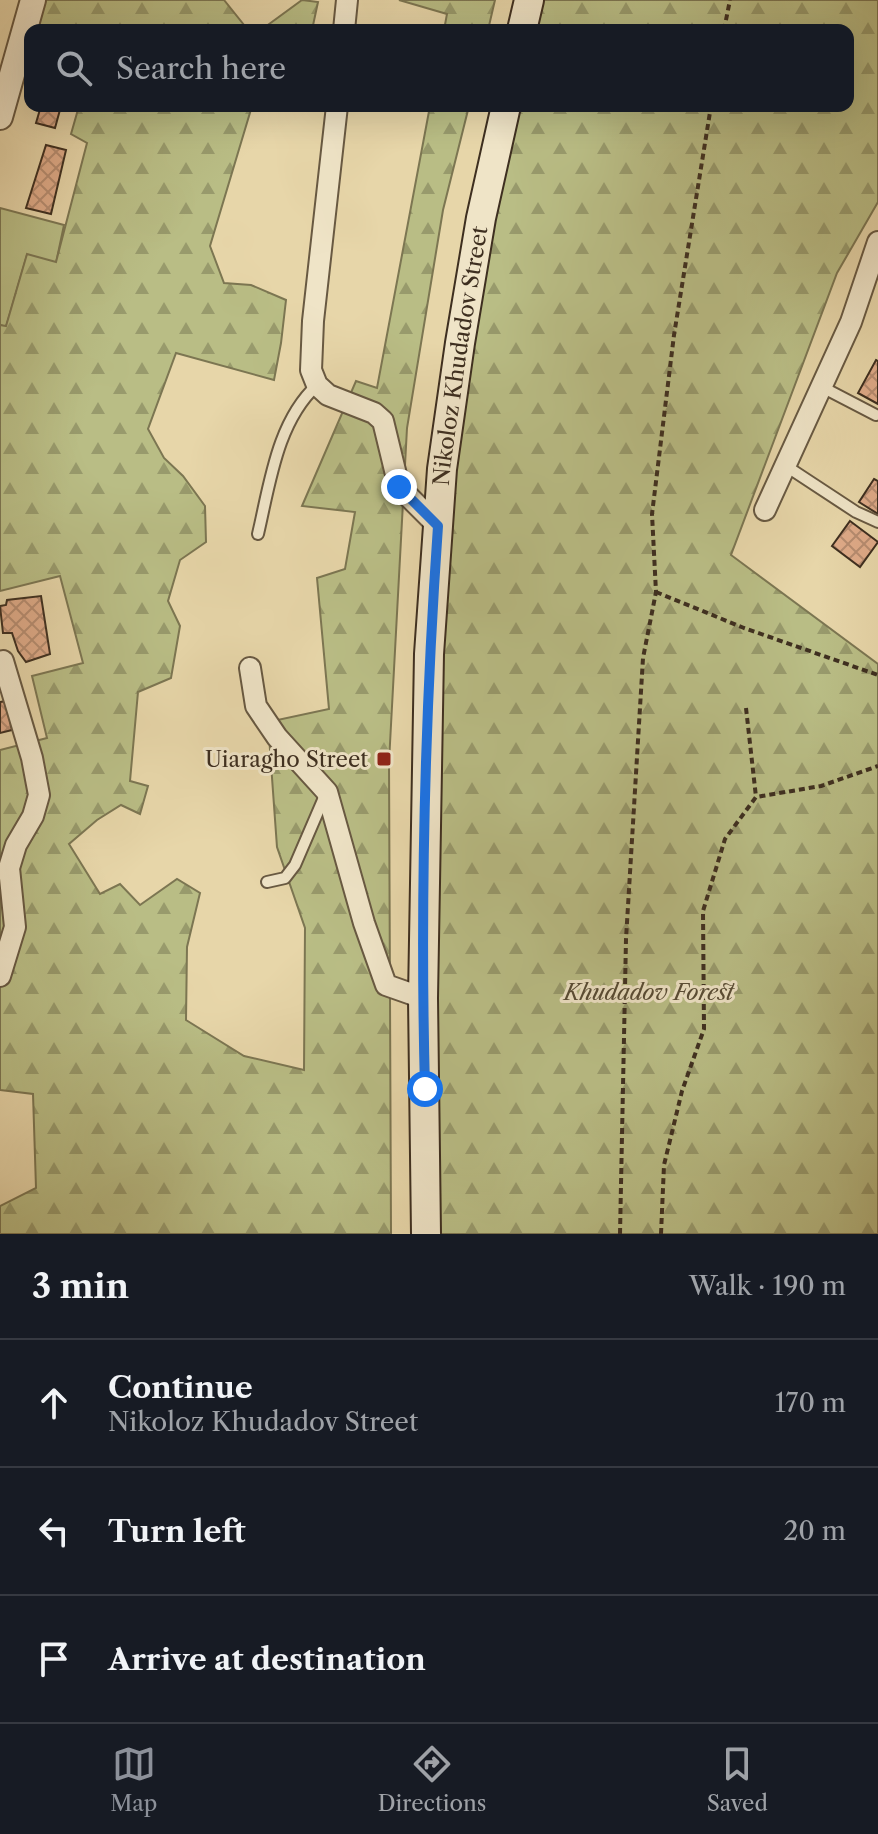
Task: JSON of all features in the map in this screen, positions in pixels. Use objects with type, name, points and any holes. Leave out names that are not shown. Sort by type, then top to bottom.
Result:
[{"type":"main road","points":[[523,24],[529,0]]},
{"type":"main road","name":"Nikoloz Khudadov Street","points":[[426,1234],[423,998],[429,654],[442,469],[481,218],[505,112]]},
{"type":"street","points":[[26,24],[33,0]]},
{"type":"street","points":[[345,24],[347,0]]},
{"type":"street","points":[[0,117],[24,32]]},
{"type":"street","points":[[336,112],[313,321],[311,370],[317,385],[328,395],[374,413],[383,421],[399,487],[438,526]]},
{"type":"street","points":[[765,510],[851,322],[874,266],[878,242]]},
{"type":"street","points":[[0,976],[3,949],[15,927],[9,868],[16,845],[33,816],[39,795],[32,758],[3,661]]},
{"type":"street","points":[[250,668],[256,706],[277,737],[327,792],[360,911],[386,985],[423,998]]},
{"type":"lane","points":[[258,534],[287,427],[300,400],[317,385]]},
{"type":"lane","points":[[820,386],[876,415]]},
{"type":"lane","points":[[786,466],[856,512],[878,522]]},
{"type":"lane","points":[[267,882],[285,878],[295,865],[327,792]]},
{"type":"path","points":[[725,24],[730,0]]},
{"type":"path","points":[[620,1234],[626,939],[643,658],[656,592],[652,514],[674,335],[710,112]]},
{"type":"path","points":[[656,592],[744,628],[878,675]]},
{"type":"path","points":[[661,1234],[664,1165],[682,1091],[704,1029],[703,911],[725,839],[756,797],[746,708]]},
{"type":"path","points":[[756,797],[821,786],[878,766]]},
{"type":"green space","points":[[45,0],[224,0],[243,24],[39,24]]},
{"type":"green space","points":[[302,0],[318,2],[313,24],[269,24]]},
{"type":"green space","points":[[399,0],[495,0],[489,24],[445,24],[447,14]]},
{"type":"green space","name":"Khudadov Forest","points":[[539,0],[878,0],[878,202],[837,273],[731,555],[878,664],[878,1234],[416,1234],[436,669],[471,257],[509,112],[854,112],[854,24],[533,24]]},
{"type":"green space","points":[[77,112],[250,112],[210,246],[224,283],[251,285],[286,300],[274,380],[176,353],[148,429],[164,458],[183,476],[205,506],[206,542],[180,560],[168,601],[180,626],[171,678],[138,692],[130,781],[148,786],[140,814],[121,805],[97,820],[69,844],[100,894],[120,884],[140,905],[177,879],[200,893],[187,947],[186,1020],[244,1056],[304,1070],[305,928],[277,847],[268,722],[329,709],[317,578],[345,569],[355,512],[302,506],[356,381],[377,388],[429,112],[468,112],[443,210],[407,428],[389,762],[391,1234],[0,1234],[0,1206],[36,1188],[33,1094],[0,1090],[0,750],[47,738],[32,676],[83,663],[60,576],[0,591],[0,325],[6,326],[27,254],[56,262],[87,143],[71,134]]},
{"type":"green space","points":[[0,208],[64,225],[56,263],[27,255],[6,327],[0,325]]},
{"type":"building","points":[[39,112],[59,112],[55,128],[36,123]]},
{"type":"building","points":[[46,145],[66,150],[51,214],[26,208]]},
{"type":"building","points":[[878,361],[878,404],[858,393]]},
{"type":"building","points":[[874,479],[878,481],[878,514],[859,502]]},
{"type":"building","points":[[850,521],[878,542],[860,567],[832,546]]},
{"type":"building","points":[[41,596],[50,654],[26,662],[18,651],[12,633],[3,633],[0,606],[6,605],[7,600]]},
{"type":"building","points":[[6,701],[12,730],[0,733],[0,702]]},
{"type":"place","name":"Uiaragho Street","points":[[384,759]]},
{"type":"route","points":[[399,487],[438,526],[429,654],[423,998],[425,1089]]}]
